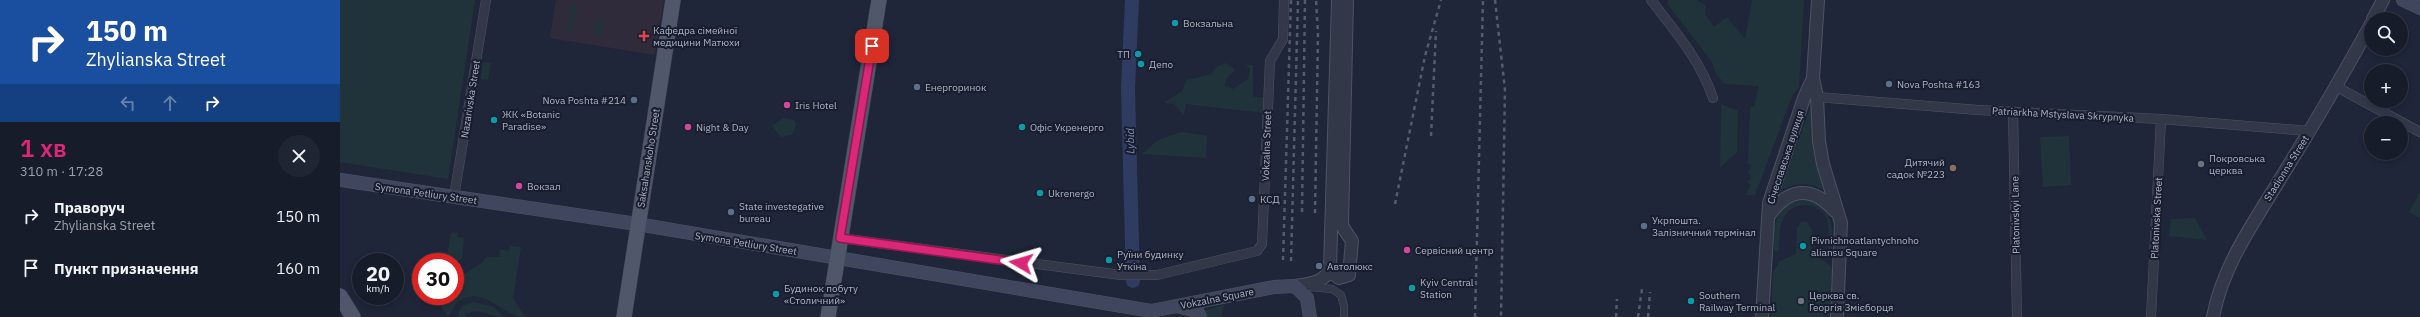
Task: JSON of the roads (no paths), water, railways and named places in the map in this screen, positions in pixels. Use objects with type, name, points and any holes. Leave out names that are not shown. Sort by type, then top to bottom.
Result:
[{"type":"main road","name":"Saksahanskoho Street","points":[[624,317],[637,224],[673,0]]},
{"type":"main road","points":[[828,317],[879,0]]},
{"type":"main road","points":[[2403,0],[2420,8]]},
{"type":"main road","name":"Symona Petliury Street","points":[[340,180],[637,224],[1156,314]]},
{"type":"main road","points":[[1300,286],[1307,298],[1310,317]]},
{"type":"main road","name":"Vokzalna Square","points":[[1156,314],[1176,306],[1274,287],[1300,286]]},
{"type":"main road","points":[[340,296],[353,317]]},
{"type":"main road","points":[[1176,306],[1189,307],[1197,311],[1200,317]]},
{"type":"street","name":"Nazarivska Street","points":[[454,197],[486,0]]},
{"type":"street","name":"Vokzalna Street","points":[[840,238],[1121,275],[1157,275],[1257,251],[1262,244],[1270,61],[1283,39],[1284,0]]},
{"type":"street","points":[[1300,286],[1324,278],[1330,268],[1338,0]]},
{"type":"street","points":[[1330,268],[1333,274],[1339,278],[1346,277],[1350,271],[1352,241],[1345,233],[1342,226],[1347,0]]},
{"type":"street","points":[[1651,0],[1697,64],[1708,83],[1713,98]]},
{"type":"street","name":"Січеславська вулиця","points":[[1762,317],[1767,220],[1773,190],[1804,98],[1813,78],[1818,0]]},
{"type":"street","points":[[2377,12],[2383,0]]},
{"type":"street","name":"Stadionna Street","points":[[2213,317],[2222,285],[2237,249],[2337,87],[2364,37]]},
{"type":"street","points":[[1813,78],[1817,97],[1822,164],[1839,215],[1842,235],[1838,317]]},
{"type":"street","points":[[2337,87],[2420,132]]},
{"type":"street","name":"Patriarkha Mstyslava Skrypnyka","points":[[1817,97],[2013,112],[2161,119],[2309,131]]},
{"type":"street","name":"Platonivskyi Lane","points":[[2013,112],[2017,317]]},
{"type":"street","name":"Platonivska Street","points":[[2151,317],[2161,119]]},
{"type":"street","points":[[1767,220],[1779,202],[1797,193],[1818,195],[1839,215]]},
{"type":"street","points":[[1332,241],[1335,234],[1345,233]]},
{"type":"street","name":"Vokzalna Square","points":[[1300,286],[1332,289],[1341,295],[1344,306],[1344,317]]},
{"type":"waterway","name":"Lybid","points":[[1132,0],[1128,89],[1133,281]]},
{"type":"railway","points":[[1283,260],[1291,0]]},
{"type":"railway","points":[[1291,261],[1298,0]]},
{"type":"railway","points":[[1302,212],[1305,0]]},
{"type":"railway","points":[[1315,213],[1318,34],[1316,0]]},
{"type":"railway","points":[[1395,204],[1425,56],[1441,0]]},
{"type":"railway","points":[[1475,317],[1483,0]]},
{"type":"railway","points":[[1495,0],[1505,90],[1501,317]]},
{"type":"railway","points":[[1431,136],[1436,31]]},
{"type":"railway","points":[[1638,317],[1642,289]]},
{"type":"railway","points":[[1648,317],[1650,292]]},
{"type":"railway","points":[[1616,317],[1617,299]]},
{"type":"place","name":"Вокзальна","points":[[1175,23]]},
{"type":"place","name":"Кафедра сімейної медицини Матюхи","points":[[644,36]]},
{"type":"place","name":"ТП","points":[[1138,54]]},
{"type":"place","name":"Депо","points":[[1141,64]]},
{"type":"place","name":"Nova Poshta #163","points":[[1889,84]]},
{"type":"place","name":"Енергоринок","points":[[917,87]]},
{"type":"place","name":"Nova Poshta #214","points":[[634,100]]},
{"type":"place","name":"Iris Hotel","points":[[787,105]]},
{"type":"place","name":"ЖК «Botanic Paradise»","points":[[494,120]]},
{"type":"place","name":"Night & Day","points":[[688,127]]},
{"type":"place","name":"Офіс Укренерго","points":[[1022,127]]},
{"type":"place","name":"Покровська церква","points":[[2201,164]]},
{"type":"place","name":"Дитячий садок №223","points":[[1953,168]]},
{"type":"place","name":"Вокзал","points":[[519,186]]},
{"type":"place","name":"Ukrenergo","points":[[1040,193]]},
{"type":"place","name":"КСД","points":[[1252,199]]},
{"type":"place","name":"State investegative bureau","points":[[731,212]]},
{"type":"place","name":"Укрпошта. Залізничний термінал","points":[[1644,226]]},
{"type":"place","name":"Pivnichnoatlantychnoho aliansu Square","points":[[1803,246]]},
{"type":"place","name":"Сервісний центр","points":[[1407,250]]},
{"type":"place","name":"Руїни будинку Уткіна","points":[[1109,260]]},
{"type":"place","name":"Автолюкс","points":[[1319,266]]},
{"type":"place","name":"Kyiv Central Station","points":[[1412,288]]},
{"type":"place","name":"Будинок побуту «Столичний»","points":[[776,294]]},
{"type":"place","name":"Southern Railway Terminal","points":[[1691,301]]},
{"type":"place","name":"Церква св. Георгія Змієборця","points":[[1801,301]]}]
